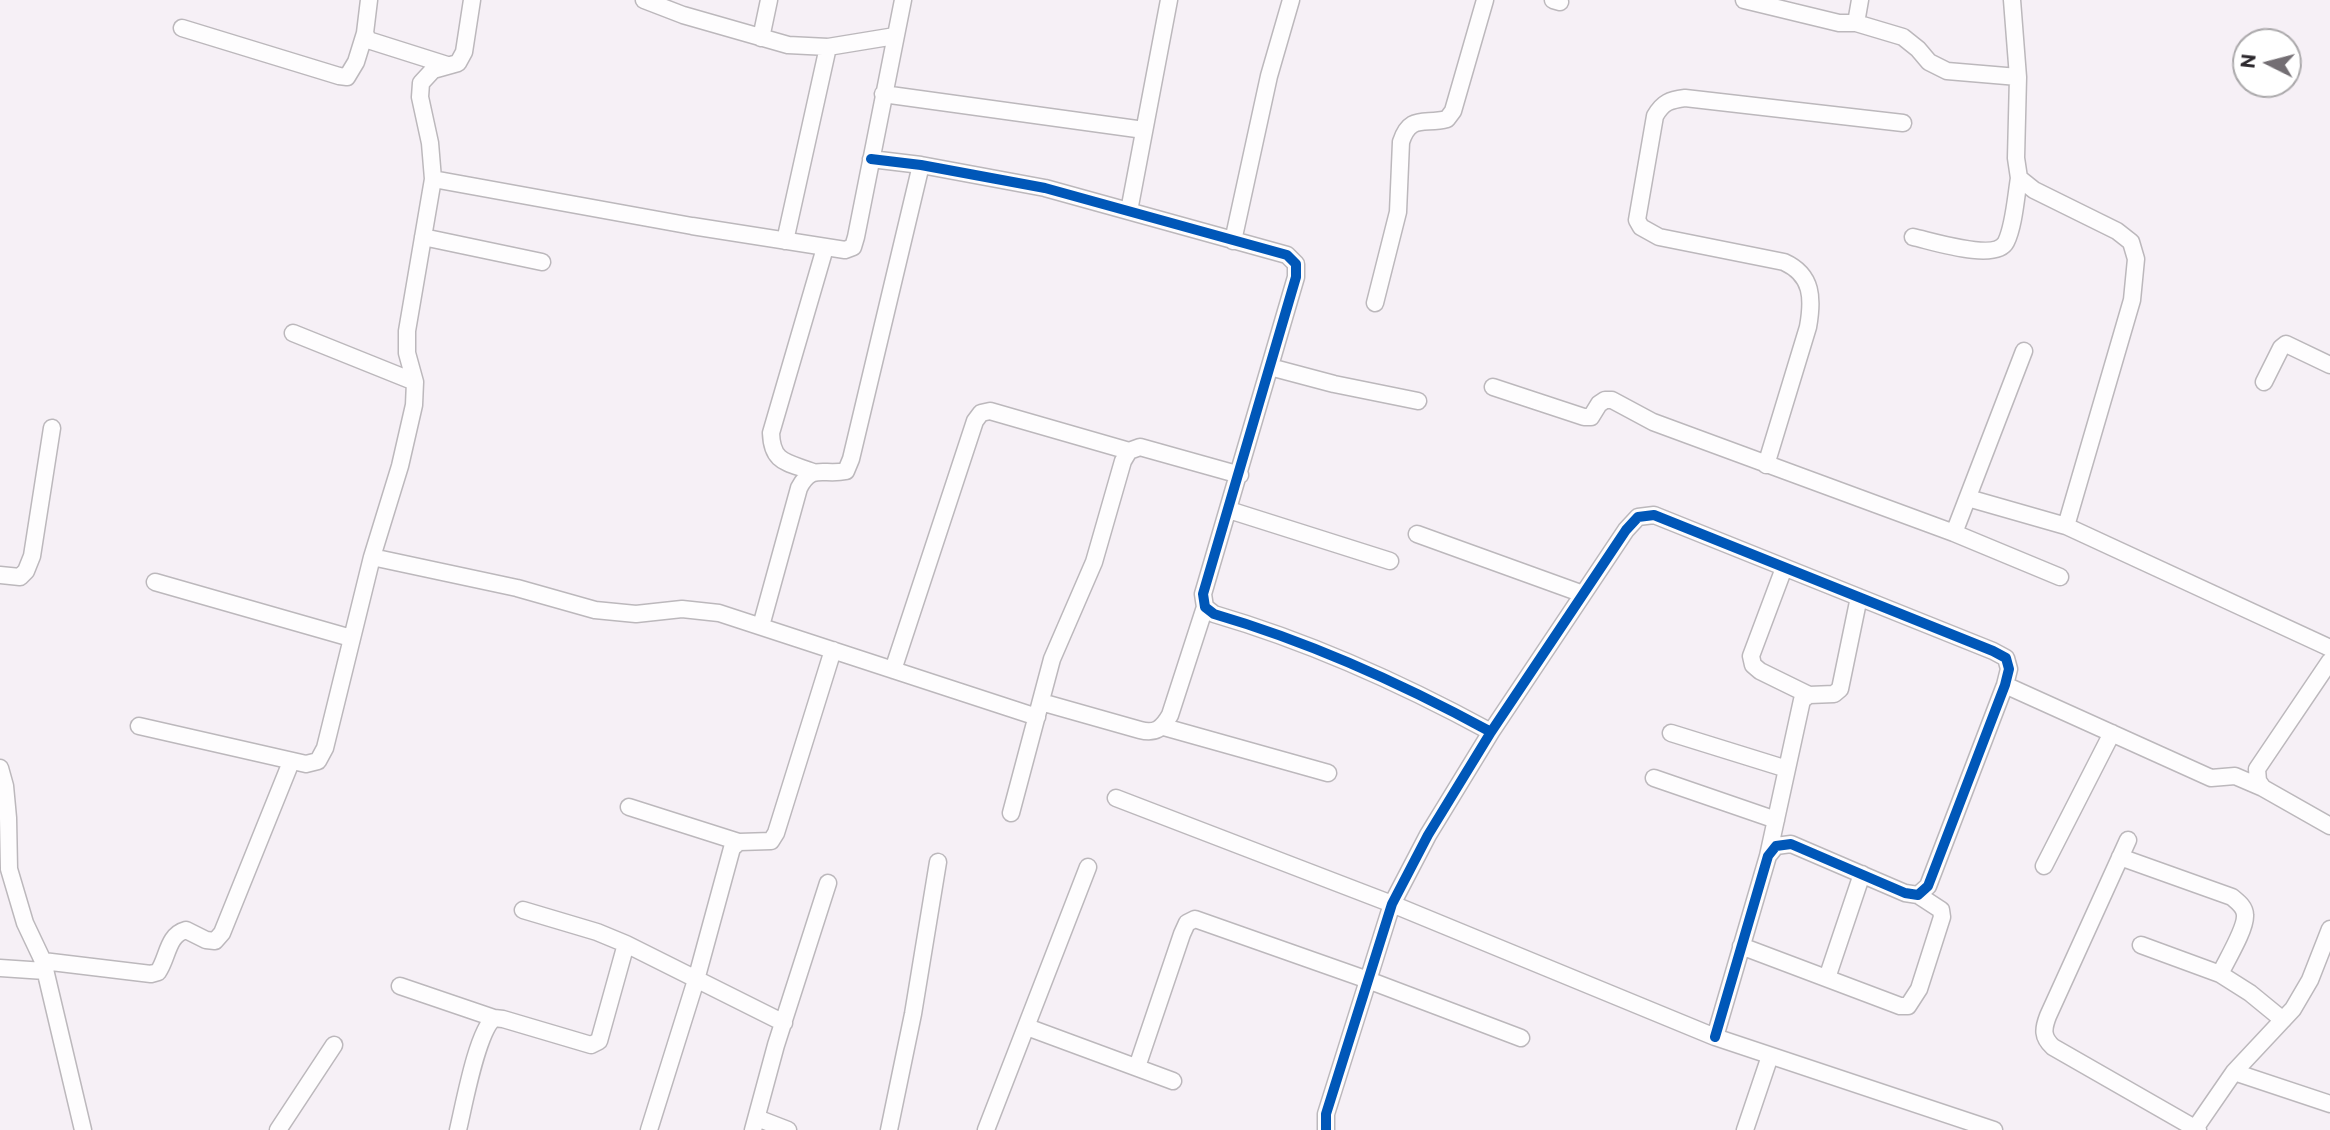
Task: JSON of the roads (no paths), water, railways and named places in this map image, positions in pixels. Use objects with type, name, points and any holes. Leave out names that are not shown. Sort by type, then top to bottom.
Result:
[{"type":"street","points":[[182,29],[348,77],[365,33],[369,0]]},
{"type":"street","points":[[139,726],[306,764],[318,761],[325,748],[372,556],[400,466],[414,405],[415,382],[407,354],[407,331],[432,179],[430,143],[420,97],[421,83],[433,70],[458,63],[464,52],[472,0]]},
{"type":"street","points":[[644,0],[683,15],[788,45],[828,47],[895,36]]},
{"type":"street","points":[[761,37],[769,0]]},
{"type":"street","points":[[432,179],[845,250],[852,247],[903,0]]},
{"type":"street","points":[[1129,211],[1169,0]]},
{"type":"street","points":[[1233,241],[1269,76],[1291,0]]},
{"type":"street","points":[[1376,303],[1398,212],[1401,142],[1404,132],[1415,122],[1447,119],[1453,111],[1485,0]]},
{"type":"street","points":[[1744,0],[1839,23],[1856,23],[1903,37],[1929,62],[1947,71],[2018,77]]},
{"type":"street","points":[[1856,23],[1860,0]]},
{"type":"street","points":[[1913,237],[1980,252],[1999,250],[2006,244],[2019,178],[2016,158],[2018,77],[2012,0]]},
{"type":"street","points":[[365,33],[368,40],[377,44],[447,65]]},
{"type":"street","points":[[785,241],[828,47]]},
{"type":"street","points":[[883,94],[1144,130]]},
{"type":"street","points":[[1766,465],[1808,327],[1810,311],[1806,280],[1798,268],[1784,262],[1659,237],[1641,228],[1637,220],[1655,116],[1661,105],[1685,98],[1903,123]]},
{"type":"street","points":[[372,556],[517,588],[595,610],[636,614],[698,609],[761,626],[893,670],[1039,709],[1152,733],[1164,727],[1171,715],[1205,607],[1203,594],[1296,277],[1296,264],[1287,255],[1045,188],[921,164],[871,159]]},
{"type":"street","points":[[825,248],[771,433],[772,449],[779,459],[813,472],[836,473],[846,471],[851,459],[921,164]]},
{"type":"street","points":[[2019,178],[2034,190],[2118,231],[2131,242],[2136,259],[2132,300],[2066,526]]},
{"type":"street","points":[[422,237],[542,262]]},
{"type":"street","points":[[293,333],[415,382]]},
{"type":"street","points":[[2264,382],[2281,348],[2286,344],[2330,365]]},
{"type":"street","points":[[1954,533],[2024,351]]},
{"type":"street","points":[[1270,367],[1334,384],[1418,401]]},
{"type":"street","points":[[1493,387],[1591,417],[1599,404],[1605,400],[1612,401],[1653,422],[1954,533],[2060,577]]},
{"type":"street","points":[[893,670],[975,421],[981,413],[990,411],[1129,450],[1140,447],[1240,475]]},
{"type":"street","points":[[0,575],[20,577],[33,556],[52,428]]},
{"type":"street","points":[[1011,813],[1052,659],[1100,544],[1123,461],[1129,450]]},
{"type":"street","points":[[761,626],[799,488],[805,477],[813,472]]},
{"type":"street","points":[[1968,498],[2066,526],[2330,648]]},
{"type":"street","points":[[1229,510],[1390,561]]},
{"type":"street","points":[[1326,1130],[1326,1114],[1392,904],[1434,825],[1491,732],[1626,530],[1639,517],[1654,515],[2006,658],[2009,669],[2005,685],[1928,886],[1918,895]]},
{"type":"street","points":[[1417,534],[1583,594]]},
{"type":"street","points":[[1784,568],[1751,656],[1753,665],[1760,671],[1809,695],[1835,694],[1840,689],[1859,597]]},
{"type":"street","points":[[155,582],[351,638]]},
{"type":"street","points":[[1205,607],[1214,614],[1396,683],[1491,732]]},
{"type":"street","points":[[629,807],[739,842],[771,841],[776,833],[833,650]]},
{"type":"street","points":[[2263,788],[2258,781],[2257,769],[2262,759],[2330,661]]},
{"type":"street","points":[[2005,685],[2211,778],[2235,776],[2263,788],[2330,826]]},
{"type":"street","points":[[1715,1037],[1768,856],[1802,700],[1809,695]]},
{"type":"street","points":[[1164,727],[1328,773]]},
{"type":"street","points":[[1671,733],[1787,769]]},
{"type":"street","points":[[2044,866],[2112,733]]},
{"type":"street","points":[[0,968],[44,966],[151,974],[158,972],[163,964],[177,932],[186,930],[206,940],[215,941],[222,933],[291,762]]},
{"type":"street","points":[[0,768],[8,818],[9,869],[25,923],[44,966],[83,1130]]},
{"type":"street","points":[[1654,778],[1776,820]]},
{"type":"street","points":[[1116,798],[1392,904],[1715,1037],[1994,1130]]},
{"type":"street","points":[[2128,840],[2048,1016],[2043,1028],[2045,1039],[2053,1047],[2196,1130],[2234,1072],[2283,1020],[2310,979],[2330,929]]},
{"type":"street","points":[[649,1130],[696,980],[728,858],[732,848],[739,842]]},
{"type":"street","points":[[1741,946],[1900,1006],[1908,1006],[1919,989],[1942,917],[1941,910],[1918,895],[1905,893],[1791,844],[1776,846],[1768,856]]},
{"type":"street","points":[[2120,857],[2232,897],[2241,905],[2245,914],[2244,923],[2220,974]]},
{"type":"street","points":[[889,1130],[913,1014],[938,862]]},
{"type":"street","points":[[986,1130],[1088,867]]},
{"type":"street","points":[[1827,978],[1862,874]]},
{"type":"street","points":[[788,1130],[755,1124],[828,883]]},
{"type":"street","points":[[523,910],[597,932],[626,944],[784,1023]]},
{"type":"street","points":[[1136,1067],[1182,934],[1187,923],[1195,919],[1521,1038]]},
{"type":"street","points":[[400,986],[494,1018],[591,1045],[599,1041],[626,944]]},
{"type":"street","points":[[2141,945],[2220,974],[2250,993],[2283,1020]]},
{"type":"street","points":[[458,1130],[480,1044],[488,1023],[494,1018]]},
{"type":"street","points":[[1027,1027],[1173,1081]]},
{"type":"street","points":[[278,1130],[334,1045]]},
{"type":"street","points":[[1745,1130],[1770,1056]]},
{"type":"street","points":[[2234,1072],[2330,1104]]}]
